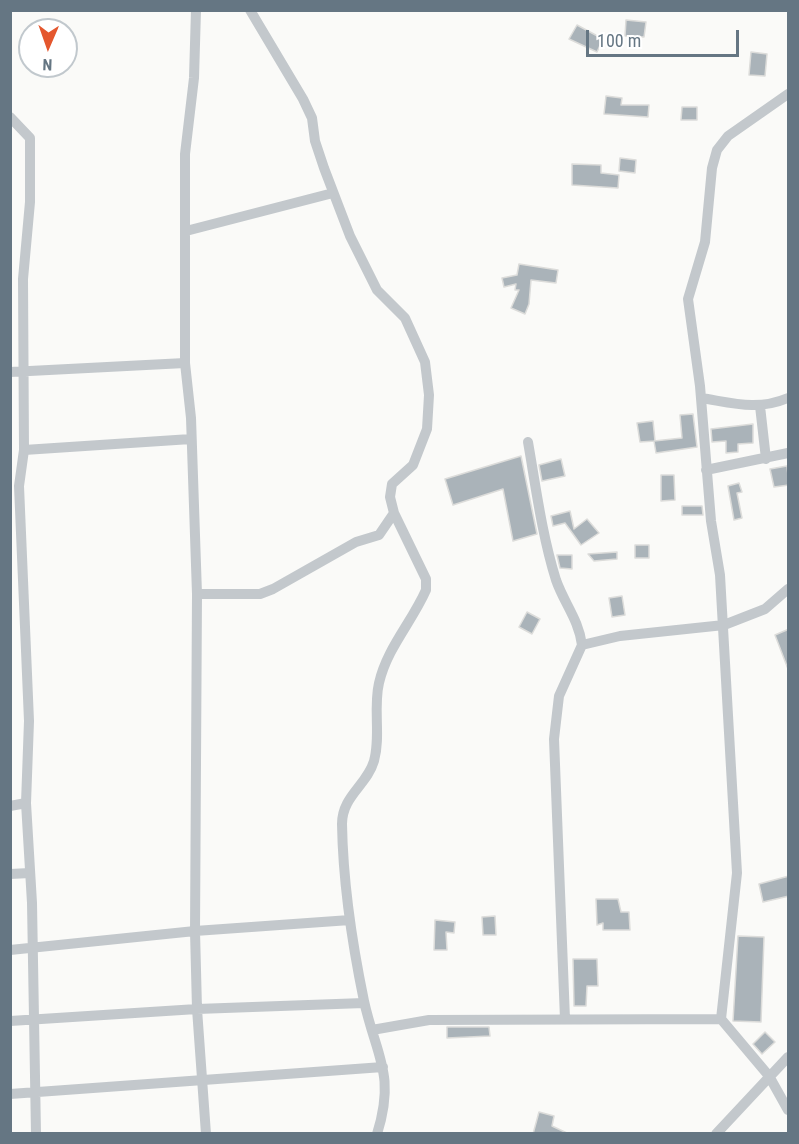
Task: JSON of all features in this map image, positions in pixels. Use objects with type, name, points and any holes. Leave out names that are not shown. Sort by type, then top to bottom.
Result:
[{"type":"street","points":[[196,10],[194,78],[185,154],[185,363],[191,439],[197,594],[195,931],[197,1009],[206,1134]]},
{"type":"street","points":[[250,10],[303,99],[333,192],[350,236],[377,290],[405,318],[425,362],[429,395],[428,429],[413,465],[392,484],[390,497],[394,513],[426,579],[426,590],[383,667],[378,686],[374,760],[367,777],[347,800],[342,822],[350,920],[364,1003],[386,1082],[385,1109],[377,1134]]},
{"type":"street","points":[[789,94],[728,136],[717,150],[712,168],[705,242],[688,299],[701,398],[706,470],[724,625],[737,873],[721,1019],[769,1076],[789,1110]]},
{"type":"street","points":[[10,117],[30,138],[30,202],[23,279],[24,450],[15,486],[29,721],[26,803],[30,873],[36,1134]]},
{"type":"street","points":[[186,231],[333,192]]},
{"type":"street","points":[[10,372],[185,363]]},
{"type":"street","points":[[701,398],[760,406],[789,398]]},
{"type":"street","points":[[760,406],[766,459]]},
{"type":"street","points":[[10,414],[24,414]]},
{"type":"street","points":[[24,450],[191,439]]},
{"type":"street","points":[[528,442],[548,550],[557,583],[580,628],[582,645],[559,696],[554,739],[565,1019]]},
{"type":"street","points":[[706,470],[789,453]]},
{"type":"street","points":[[197,594],[260,594],[273,589],[356,542],[379,535],[394,513]]},
{"type":"street","points":[[582,645],[620,636],[724,625],[771,606],[789,589]]},
{"type":"street","points":[[10,806],[26,803]]},
{"type":"street","points":[[10,874],[30,873]]},
{"type":"street","points":[[10,950],[195,931],[350,920]]},
{"type":"street","points":[[10,1021],[197,1009],[364,1003]]},
{"type":"street","points":[[372,1030],[429,1020],[721,1019]]},
{"type":"street","points":[[716,1134],[789,1057]]},
{"type":"street","points":[[10,1094],[383,1067]]},
{"type":"building","points":[[626,20],[646,22],[644,37],[625,36]]},
{"type":"building","points":[[577,25],[603,39],[597,52],[569,39]]},
{"type":"building","points":[[751,52],[767,54],[765,76],[749,75]]},
{"type":"building","points":[[606,96],[622,98],[621,105],[649,105],[648,117],[604,114]]},
{"type":"building","points":[[682,107],[697,107],[697,120],[681,120]]},
{"type":"building","points":[[620,158],[636,160],[635,173],[619,171]]},
{"type":"building","points":[[572,164],[601,165],[601,173],[619,175],[618,188],[572,185]]},
{"type":"building","points":[[519,264],[558,270],[556,283],[531,280],[529,304],[525,314],[511,308],[519,290],[515,290],[516,284],[504,287],[502,278],[517,275]]},
{"type":"building","points":[[693,414],[697,447],[656,453],[654,441],[682,438],[680,415]]},
{"type":"building","points":[[653,421],[655,441],[640,442],[637,423]]},
{"type":"building","points":[[753,424],[753,443],[738,444],[738,452],[726,453],[726,441],[712,442],[711,429]]},
{"type":"building","points":[[521,456],[537,534],[513,541],[503,489],[453,505],[445,479]]},
{"type":"building","points":[[561,459],[565,476],[542,481],[539,465]]},
{"type":"building","points":[[787,466],[789,485],[774,487],[770,469]]},
{"type":"building","points":[[661,475],[674,475],[675,500],[661,501]]},
{"type":"building","points":[[739,483],[742,492],[737,493],[742,518],[734,520],[728,486]]},
{"type":"building","points":[[682,506],[702,506],[703,515],[682,515]]},
{"type":"building","points":[[570,511],[574,529],[587,519],[599,533],[581,545],[565,523],[553,526],[551,516]]},
{"type":"building","points":[[635,545],[649,545],[649,558],[635,558]]},
{"type":"building","points":[[617,552],[617,559],[594,561],[588,554]]},
{"type":"building","points":[[557,555],[572,555],[572,569],[560,568]]},
{"type":"building","points":[[622,596],[625,615],[612,617],[609,598]]},
{"type":"building","points":[[527,612],[540,619],[532,634],[519,627]]},
{"type":"building","points":[[789,629],[789,668],[788,669],[775,635]]},
{"type":"building","points":[[789,876],[789,896],[763,902],[759,884]]},
{"type":"building","points":[[596,899],[618,899],[621,912],[629,912],[630,930],[603,930],[603,923],[597,925]]},
{"type":"building","points":[[495,916],[496,935],[483,935],[482,917]]},
{"type":"building","points":[[435,920],[455,922],[454,933],[446,932],[447,950],[434,950]]},
{"type":"building","points":[[738,936],[764,937],[761,1022],[733,1021]]},
{"type":"building","points":[[573,959],[597,959],[598,986],[587,986],[586,1006],[574,1006]]},
{"type":"building","points":[[447,1027],[489,1027],[490,1036],[447,1038]]},
{"type":"building","points":[[765,1032],[775,1042],[762,1054],[753,1044]]},
{"type":"building","points":[[539,1112],[554,1116],[552,1126],[569,1134],[533,1134]]}]
